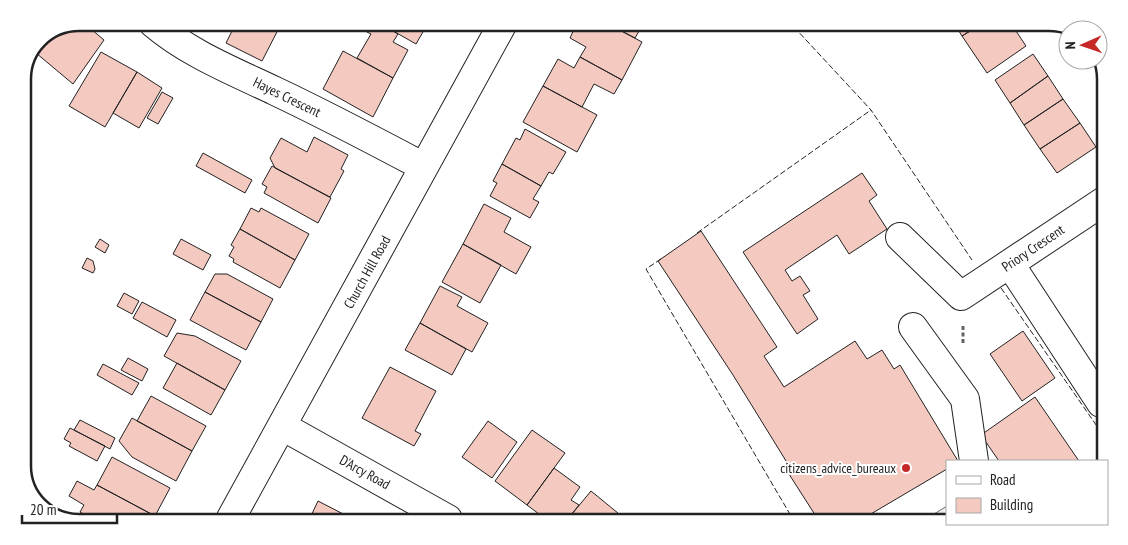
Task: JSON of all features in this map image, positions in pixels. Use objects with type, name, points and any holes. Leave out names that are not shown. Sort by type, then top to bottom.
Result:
[{"type":"street","name":"Hayes Crescent","points":[[162,31],[198,54],[351,128],[424,168]]},
{"type":"street","name":"Church Hill Road","points":[[233,514],[499,31]]},
{"type":"street","name":"Priory Crescent","points":[[900,238],[961,296],[1097,206]]},
{"type":"street","points":[[1010,264],[1097,397]]},
{"type":"street","points":[[914,327],[966,399],[974,460]]},
{"type":"street","name":"D'Arcy Road","points":[[282,426],[439,514]]},
{"type":"shaded area","points":[[946,507],[946,514],[934,514]]},
{"type":"building","points":[[93,31],[104,40],[73,84],[38,55],[48,43],[64,34]]},
{"type":"building","points":[[232,31],[277,31],[262,61],[226,43]]},
{"type":"building","points":[[365,31],[393,31],[398,34],[393,42],[408,50],[393,78],[357,58],[371,34]]},
{"type":"building","points":[[393,31],[424,31],[416,44]]},
{"type":"building","points":[[573,31],[621,31],[642,42],[622,80],[580,57],[586,47],[570,38]]},
{"type":"building","points":[[622,31],[639,31],[635,38]]},
{"type":"building","points":[[959,31],[970,31],[962,36]]},
{"type":"building","points":[[970,31],[1016,31],[1026,46],[987,73],[962,36]]},
{"type":"building","points":[[343,51],[393,78],[373,117],[323,89]]},
{"type":"building","points":[[101,52],[137,72],[105,127],[69,106]]},
{"type":"building","points":[[1033,54],[1048,76],[1010,103],[995,80]]},
{"type":"building","points":[[580,57],[622,80],[614,94],[594,84],[582,107],[543,86],[558,59],[574,68]]},
{"type":"building","points":[[137,72],[162,88],[139,128],[113,113]]},
{"type":"building","points":[[1048,76],[1063,99],[1024,125],[1010,103]]},
{"type":"building","points":[[543,86],[597,115],[577,152],[523,122]]},
{"type":"building","points":[[162,92],[173,98],[158,124],[147,118]]},
{"type":"building","points":[[1063,99],[1080,123],[1040,149],[1024,125]]},
{"type":"building","points":[[1080,123],[1096,147],[1057,173],[1040,149]]},
{"type":"building","points":[[525,129],[566,152],[553,174],[549,172],[541,186],[502,164],[516,138],[520,140]]},
{"type":"building","points":[[314,137],[348,155],[341,169],[344,171],[330,197],[275,168],[270,158],[281,138],[307,152]]},
{"type":"building","points":[[203,153],[252,180],[245,193],[196,166]]},
{"type":"building","points":[[502,164],[541,186],[533,199],[539,202],[530,218],[490,196],[497,183],[493,181]]},
{"type":"building","points":[[272,166],[331,198],[318,223],[264,193],[267,187],[262,184]]},
{"type":"building","points":[[862,173],[877,195],[869,201],[887,229],[849,254],[837,235],[785,270],[792,281],[800,276],[810,291],[803,295],[818,319],[797,334],[743,252]]},
{"type":"building","points":[[484,204],[511,218],[504,232],[531,247],[516,274],[463,244]]},
{"type":"building","points":[[251,208],[259,212],[261,208],[309,234],[295,260],[240,229]]},
{"type":"building","points":[[240,229],[295,260],[280,288],[233,262],[234,259],[229,256],[234,247],[231,245]]},
{"type":"building","points":[[701,231],[777,347],[764,356],[784,387],[855,341],[867,359],[882,350],[894,369],[900,365],[957,460],[946,460],[946,470],[871,514],[815,514],[787,471],[791,469],[733,375],[658,261]]},
{"type":"building","points":[[100,239],[109,245],[105,253],[95,247]]},
{"type":"building","points":[[181,239],[211,255],[203,270],[173,254]]},
{"type":"building","points":[[463,244],[501,265],[480,303],[442,282]]},
{"type":"building","points":[[87,258],[93,261],[95,269],[93,273],[82,268]]},
{"type":"building","points":[[215,274],[227,274],[273,299],[261,322],[205,292]]},
{"type":"building","points":[[440,286],[462,297],[457,306],[488,323],[472,352],[420,323]]},
{"type":"building","points":[[205,292],[261,322],[246,350],[190,320]]},
{"type":"building","points":[[124,293],[139,301],[132,314],[117,306]]},
{"type":"building","points":[[142,302],[176,320],[167,337],[133,318]]},
{"type":"building","points":[[420,323],[466,349],[452,375],[405,350]]},
{"type":"building","points":[[1023,331],[1055,378],[1022,401],[990,354]]},
{"type":"building","points":[[177,333],[195,336],[241,361],[225,390],[164,356]]},
{"type":"building","points":[[128,358],[148,369],[142,381],[121,370]]},
{"type":"building","points":[[177,363],[225,390],[211,415],[163,388]]},
{"type":"building","points":[[103,364],[139,383],[132,395],[97,375]]},
{"type":"building","points":[[390,367],[436,391],[415,431],[421,434],[414,446],[362,418]]},
{"type":"building","points":[[151,396],[206,426],[192,451],[137,421]]},
{"type":"building","points":[[1035,397],[1078,460],[998,460],[981,435]]},
{"type":"building","points":[[132,418],[192,451],[176,481],[132,457],[119,441]]},
{"type":"building","points":[[80,420],[115,438],[110,449],[74,430]]},
{"type":"building","points":[[488,421],[517,442],[492,478],[462,457]]},
{"type":"building","points":[[70,428],[105,446],[97,461],[69,446],[71,443],[64,439]]},
{"type":"building","points":[[532,430],[565,453],[527,505],[495,481]]},
{"type":"building","points":[[112,457],[170,488],[156,514],[151,514],[97,485]]},
{"type":"building","points":[[554,468],[580,487],[571,500],[579,505],[572,514],[539,514],[527,505]]},
{"type":"building","points":[[77,481],[94,490],[97,485],[151,514],[84,514],[80,512],[84,505],[69,496]]},
{"type":"building","points":[[591,491],[619,514],[572,514]]},
{"type":"building","points":[[318,501],[343,514],[312,514]]},
{"type":"fence","points":[[798,31],[871,110],[972,260]]},
{"type":"fence","points":[[697,233],[871,110]]},
{"type":"fence","points":[[661,259],[646,269],[790,514]]},
{"type":"fence","points":[[1001,288],[1097,426]]},
{"type":"place","name":"citizens_advice_bureaux","points":[[906,468]]}]
